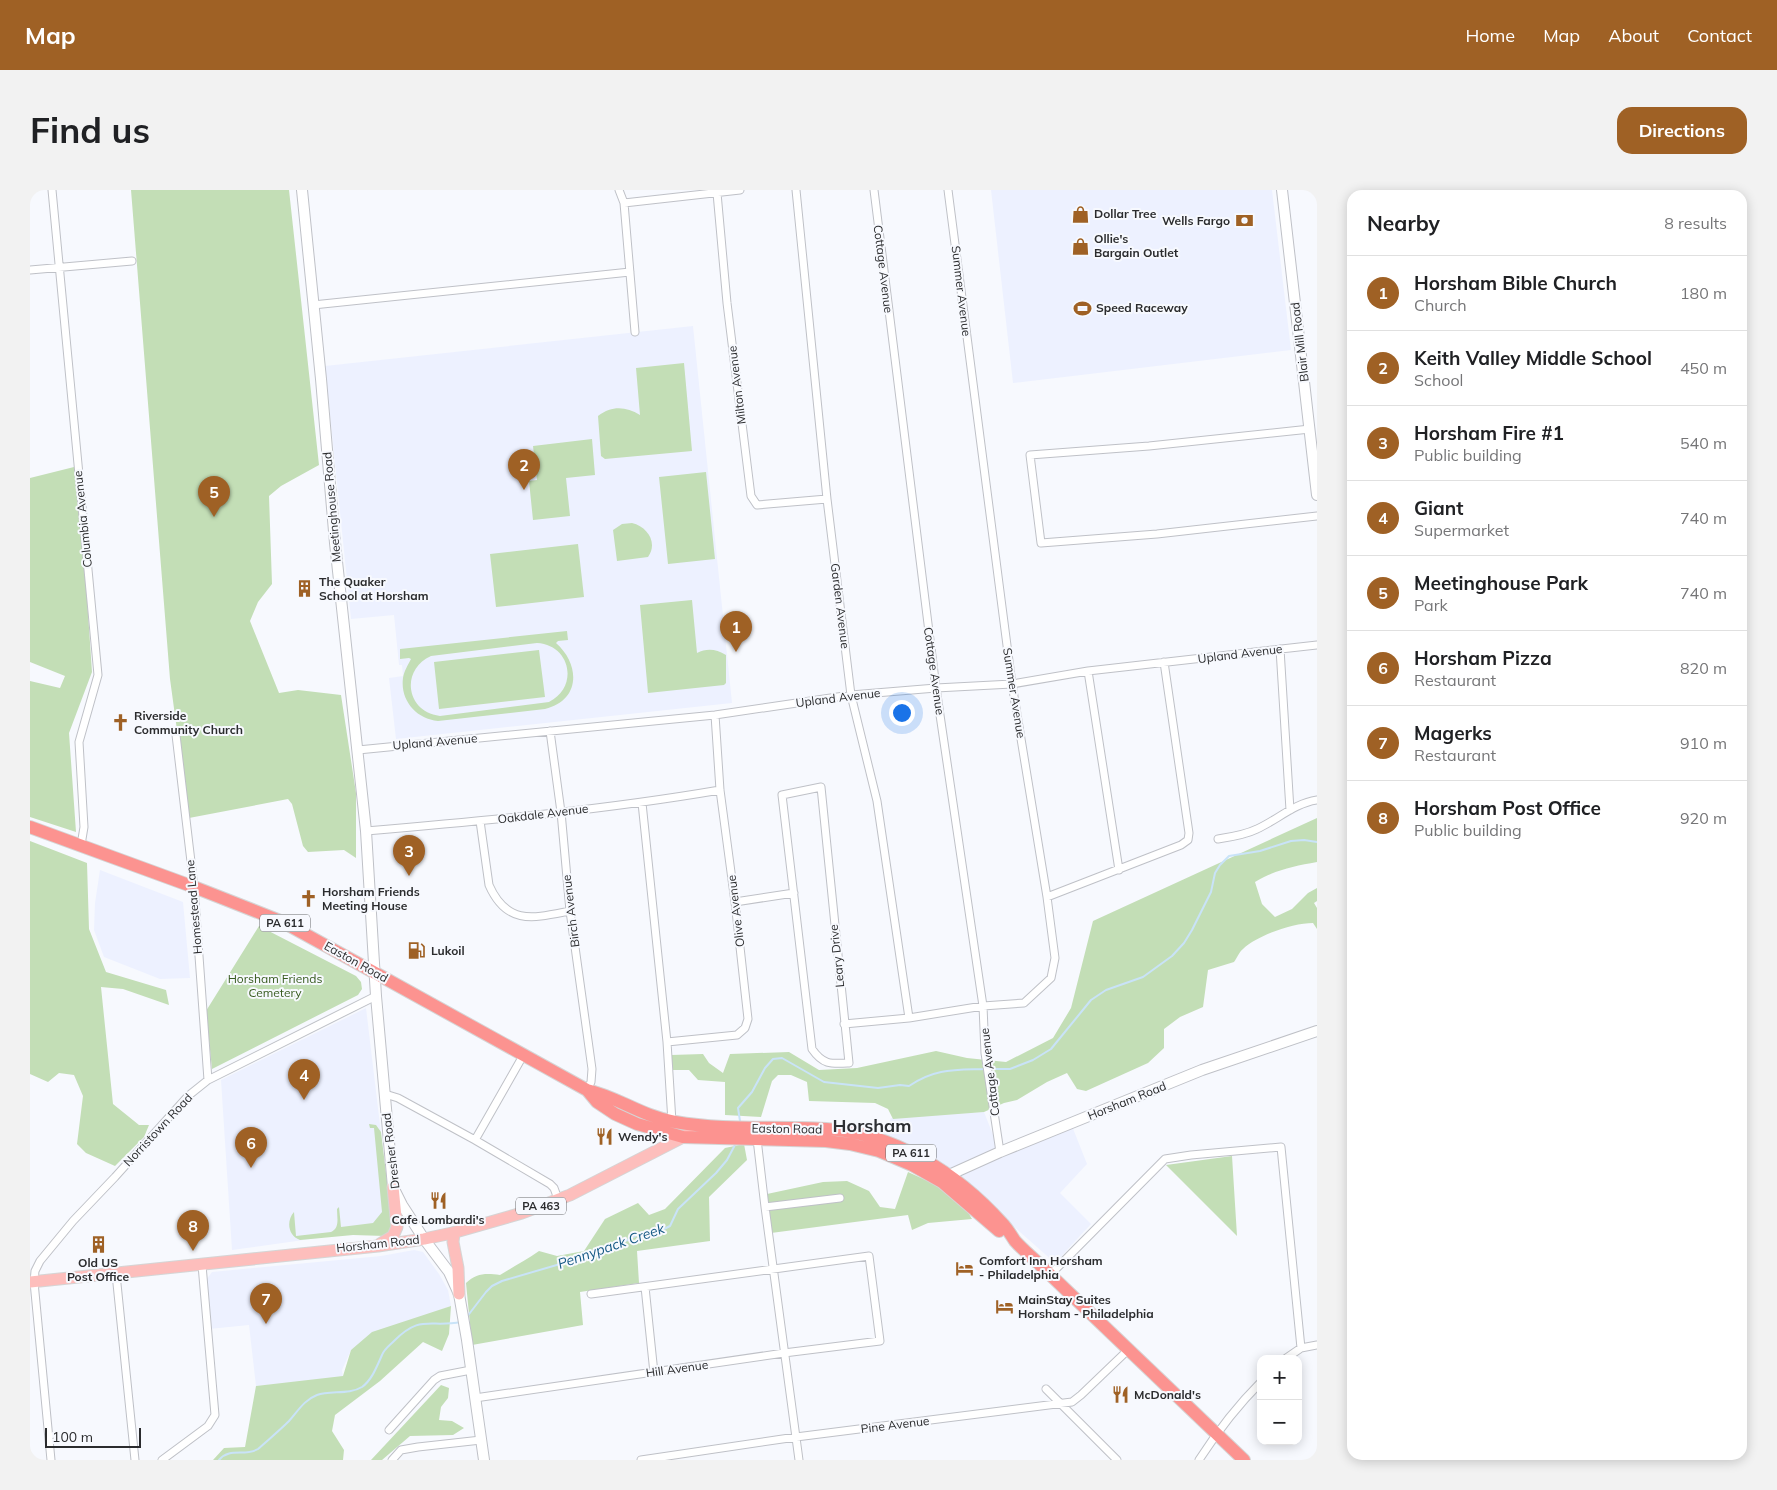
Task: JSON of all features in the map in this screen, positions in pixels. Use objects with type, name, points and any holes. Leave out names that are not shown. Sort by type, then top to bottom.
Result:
[{"type":"highway","name":"Easton Road","points":[[30,827],[284,922],[524,1054],[586,1090],[597,1102],[615,1114],[644,1126],[683,1137],[727,1133],[757,1134],[826,1129],[872,1137],[900,1148],[945,1178],[1003,1224],[1016,1241],[1050,1275],[1244,1460]]},
{"type":"highway","name":"Easton Road","points":[[586,1090],[601,1093],[644,1114],[672,1122],[704,1126],[727,1133]]},
{"type":"main road","name":"Horsham Road","points":[[32,1282],[202,1265],[276,1255],[378,1246],[454,1233],[491,1223],[570,1195],[704,1126]]},
{"type":"main road","points":[[378,1246],[393,1236],[396,1231],[398,1222],[393,1187]]},
{"type":"main road","points":[[454,1233],[453,1242],[458,1268],[460,1298]]},
{"type":"street","name":"Columbia Avenue","points":[[52,190],[98,675],[78,742],[84,828],[81,845]]},
{"type":"street","name":"Meetinghouse Road","points":[[302,190],[335,543],[366,831],[376,972]]},
{"type":"street","points":[[619,190],[624,203],[635,332]]},
{"type":"street","points":[[624,203],[740,190]]},
{"type":"street","name":"Garden Avenue","points":[[796,190],[827,499],[851,695],[877,801],[909,1018]]},
{"type":"street","name":"Cottage Avenue","points":[[874,190],[936,688],[983,1006],[985,1053],[1000,1152]]},
{"type":"street","name":"Summer Avenue","points":[[844,1024],[909,1018],[983,1006],[1024,1003],[1051,978],[1055,958],[1048,897],[1012,684],[948,190]]},
{"type":"street","name":"Blair Mill Road","points":[[1282,190],[1310,429],[1315,447],[1317,495]]},
{"type":"street","name":"Milton Avenue","points":[[717,192],[727,303],[751,496],[757,505],[827,499]]},
{"type":"street","points":[[30,270],[132,261]]},
{"type":"street","points":[[314,305],[630,272]]},
{"type":"street","points":[[1310,429],[1149,446],[1030,455],[1041,543],[1157,534],[1317,516]]},
{"type":"street","name":"Upland Avenue","points":[[358,750],[715,714],[851,695],[1012,684],[1088,671],[1317,644]]},
{"type":"street","points":[[1280,649],[1290,810]]},
{"type":"street","points":[[1048,897],[1181,845],[1188,840],[1190,833],[1164,662]]},
{"type":"street","points":[[1088,671],[1119,870]]},
{"type":"street","name":"Olive Avenue","points":[[667,1042],[737,1035],[745,1028],[748,1019],[720,790],[715,714]]},
{"type":"street","name":"Birch Avenue","points":[[550,731],[561,812],[570,912],[592,1069],[590,1082],[586,1090]]},
{"type":"street","name":"Homestead Lane","points":[[176,735],[194,887],[208,1080]]},
{"type":"street","name":"Leary Drive","points":[[821,787],[844,1024],[849,1063],[829,1064],[818,1058],[812,1049],[782,795],[821,787]]},
{"type":"street","name":"Oakdale Avenue","points":[[366,831],[480,821],[642,803],[720,790]]},
{"type":"street","points":[[1218,840],[1256,830],[1290,810],[1317,800]]},
{"type":"street","points":[[642,803],[667,1042],[672,1122]]},
{"type":"street","points":[[480,821],[489,885],[493,895],[500,904],[519,916],[532,918],[570,912]]},
{"type":"street","points":[[735,902],[794,893]]},
{"type":"street","name":"Dresher Road","points":[[376,972],[376,996],[393,1187],[424,1239],[449,1272],[460,1298],[484,1460]]},
{"type":"street","name":"Norristown Road","points":[[32,1282],[40,1261],[73,1221],[188,1096],[208,1080],[376,996]]},
{"type":"street","name":"Horsham Road","points":[[945,1178],[1000,1152],[1202,1070],[1317,1031]]},
{"type":"street","points":[[475,1140],[524,1054]]},
{"type":"street","points":[[385,1094],[398,1098],[550,1184],[554,1188],[558,1199]]},
{"type":"street","points":[[757,1134],[764,1207],[799,1460]]},
{"type":"street","points":[[1050,1275],[1165,1159],[1191,1154],[1281,1147],[1301,1348]]},
{"type":"street","points":[[764,1207],[840,1198]]},
{"type":"street","name":"Hill Avenue","points":[[475,1398],[880,1341],[869,1256],[774,1270]]},
{"type":"street","points":[[162,1460],[208,1426],[215,1415],[202,1265]]},
{"type":"street","points":[[591,1294],[774,1270]]},
{"type":"street","points":[[116,1274],[135,1460]]},
{"type":"street","points":[[32,1282],[51,1460]]},
{"type":"street","points":[[644,1287],[654,1373]]},
{"type":"street","points":[[1291,1355],[1301,1348],[1317,1344]]},
{"type":"street","name":"Pine Avenue","points":[[641,1460],[1072,1402],[1129,1349]]},
{"type":"street","points":[[390,1430],[434,1380],[440,1376],[471,1370]]},
{"type":"street","points":[[1199,1460],[1216,1433],[1257,1386]]},
{"type":"street","points":[[1046,1389],[1117,1460]]},
{"type":"street","points":[[392,1460],[401,1450],[418,1446],[481,1440]]},
{"type":"shaded area","points":[[991,190],[1272,190],[1291,350],[1013,383]]},
{"type":"shaded area","points":[[693,326],[732,703],[396,739],[389,678],[403,676],[402,665],[399,665],[394,615],[351,619],[325,366]]},
{"type":"shaded area","points":[[100,870],[183,902],[190,978],[160,979],[104,957],[94,930],[95,903]]},
{"type":"shaded area","points":[[366,1008],[392,1225],[353,1233],[232,1250],[221,1080]]},
{"type":"shaded area","points":[[984,1112],[1001,1155],[1072,1126],[1087,1164],[1060,1193],[1091,1224],[1055,1263],[949,1169],[884,1134],[891,1118]]},
{"type":"shaded area","points":[[414,1250],[423,1252],[439,1274],[448,1290],[451,1306],[373,1335],[351,1350],[342,1370],[343,1378],[256,1386],[249,1325],[209,1329],[206,1280],[212,1272],[381,1256]]},
{"type":"green space","points":[[131,190],[289,190],[319,465],[281,486],[269,496],[272,584],[258,602],[250,621],[279,693],[298,690],[341,695],[356,793],[356,858],[344,850],[308,852],[303,846],[292,804],[288,799],[189,818],[170,679]]},
{"type":"green space","points":[[684,363],[692,451],[605,459],[601,456],[598,416],[609,410],[619,408],[630,410],[640,415],[636,368]]},
{"type":"green space","points":[[592,439],[595,475],[566,478],[570,516],[533,520],[529,481],[537,480],[533,446]]},
{"type":"green space","points":[[78,466],[92,672],[69,733],[76,832],[30,817],[30,681],[60,688],[65,676],[30,662],[30,478]]},
{"type":"green space","points":[[706,472],[715,559],[668,564],[659,477]]},
{"type":"green space","points":[[632,523],[643,528],[650,536],[652,541],[651,552],[648,557],[617,561],[613,530],[622,524]]},
{"type":"green space","points":[[578,544],[584,597],[496,607],[490,554]]},
{"type":"green space","points":[[692,600],[697,653],[704,650],[712,650],[726,655],[726,683],[724,685],[648,693],[640,605]]},
{"type":"green space","points":[[567,631],[568,640],[556,643],[570,661],[573,681],[565,698],[557,705],[545,709],[438,721],[423,717],[407,701],[404,694],[403,678],[411,659],[400,659],[400,649]],"holes":[[[537,643],[549,645],[564,659],[567,668],[565,687],[549,702],[440,716],[429,713],[420,707],[414,699],[411,690],[411,680],[421,662],[431,656]]]},
{"type":"green space","points":[[539,650],[545,697],[439,709],[434,662]]},
{"type":"green space","points":[[1317,818],[1317,862],[1285,869],[1255,882],[1262,904],[1275,917],[1292,909],[1308,893],[1317,888],[1317,901],[1314,903],[1317,908],[1317,929],[1313,923],[1296,925],[1276,931],[1249,944],[1242,950],[1234,962],[1208,970],[1203,1007],[1180,1017],[1164,1029],[1164,1048],[1148,1063],[1086,1091],[1077,1089],[1067,1073],[1047,1082],[1017,1100],[1004,1103],[984,1112],[893,1119],[888,1109],[875,1103],[809,1101],[807,1082],[791,1075],[778,1075],[772,1081],[761,1117],[725,1115],[725,1082],[698,1080],[689,1070],[671,1070],[671,1055],[703,1054],[709,1063],[723,1073],[730,1054],[789,1052],[819,1070],[857,1068],[936,1051],[967,1058],[1006,1062],[1053,1038],[1071,1008],[1093,921]]},
{"type":"green space","points":[[30,841],[87,863],[89,929],[106,972],[166,990],[169,1005],[123,989],[101,987],[113,1104],[139,1125],[149,1125],[144,1137],[115,1166],[86,1153],[77,1144],[83,1096],[74,1075],[59,1073],[48,1082],[30,1074]]},
{"type":"green space","name":"Horsham Friends Cemetery","points":[[259,926],[356,976],[361,982],[362,989],[358,995],[212,1069],[206,1011]]},
{"type":"green space","points":[[369,1124],[376,1125],[381,1132],[394,1225],[385,1236],[353,1235],[300,1240],[296,1238],[291,1232],[289,1224],[294,1212],[296,1236],[331,1232],[334,1230],[337,1225],[337,1209],[339,1207],[341,1227],[373,1223],[382,1212],[374,1128],[370,1128]]},
{"type":"green space","points":[[744,1144],[747,1160],[709,1197],[710,1241],[637,1251],[639,1283],[580,1292],[583,1325],[472,1345],[466,1283],[474,1277],[482,1274],[500,1275],[539,1251],[557,1256],[584,1251],[605,1219],[638,1203],[649,1215],[665,1209],[725,1148]]},
{"type":"green space","points":[[1232,1156],[1237,1236],[1166,1165]]},
{"type":"green space","points":[[908,1172],[941,1187],[963,1204],[972,1219],[928,1223],[912,1230],[908,1215],[771,1233],[767,1194],[823,1182],[847,1181],[869,1191],[880,1207],[895,1209]]},
{"type":"green space","points":[[451,1306],[449,1334],[442,1351],[423,1342],[380,1381],[335,1415],[332,1431],[344,1450],[343,1460],[213,1460],[224,1448],[245,1447],[256,1386],[343,1376],[351,1350],[372,1332]]},
{"type":"green space","points":[[441,1385],[449,1388],[448,1398],[441,1407],[439,1420],[452,1421],[464,1428],[453,1435],[410,1436],[382,1460],[371,1460]]},
{"type":"waterway","name":"Pennypack Creek","points":[[990,1069],[1010,1069],[1033,1060],[1051,1049],[1091,1000],[1106,990],[1143,977],[1172,956],[1184,943],[1192,930],[1211,892],[1215,873],[1229,856],[1260,851],[1291,841],[1317,842]]},
{"type":"waterway","name":"Pennypack Creek","points":[[740,1121],[738,1108],[752,1092],[765,1068],[773,1059],[782,1058],[824,1082],[878,1088],[900,1085],[909,1086],[918,1080],[946,1071],[985,1069]]},
{"type":"waterway","name":"Pennypack Creek","points":[[466,1318],[486,1292],[492,1286],[502,1281],[608,1250],[641,1233],[660,1231],[670,1226],[678,1209],[716,1173],[727,1160],[736,1143]]},
{"type":"waterway","name":"Pennypack Creek","points":[[219,1460],[228,1454],[258,1449],[312,1397],[351,1391],[362,1387],[371,1377],[386,1349],[411,1327],[461,1322]]},
{"type":"place","name":"Dollar Tree","points":[[1080,214]]},
{"type":"place","name":"Wells Fargo","points":[[1244,221]]},
{"type":"place","name":"Ollie's Bargain Outlet","points":[[1080,246]]},
{"type":"place","name":"Speed Raceway","points":[[1082,308]]},
{"type":"place","name":"Keith Valley Middle School","points":[[524,490]]},
{"type":"place","name":"Meetinghouse Park","points":[[214,517]]},
{"type":"place","name":"The Quaker School at Horsham","points":[[305,589]]},
{"type":"place","name":"Horsham Bible Church","points":[[736,652]]},
{"type":"place","name":"Riverside Community Church","points":[[120,723]]},
{"type":"place","name":"Horsham Fire #1","points":[[409,876]]},
{"type":"place","name":"Horsham Friends Meeting House","points":[[308,899]]},
{"type":"place","name":"Lukoil","points":[[417,951]]},
{"type":"place","name":"Giant","points":[[304,1100]]},
{"type":"place","name":"Wendy's","points":[[604,1137]]},
{"type":"place","name":"Horsham Pizza","points":[[251,1168]]},
{"type":"place","name":"Cafe Lombardi's","points":[[438,1201]]},
{"type":"place","name":"Old US Post Office","points":[[98,1244]]},
{"type":"place","name":"Horsham Post Office","points":[[193,1251]]},
{"type":"place","name":"Comfort Inn Horsham - Philadelphia","points":[[965,1268]]},
{"type":"place","name":"MainStay Suites Horsham - Philadelphia","points":[[1004,1307]]},
{"type":"place","name":"Magerks","points":[[266,1324]]},
{"type":"place","name":"McDonald's","points":[[1120,1395]]},
{"type":"district","name":"Horsham","points":[[872,1126]]}]
